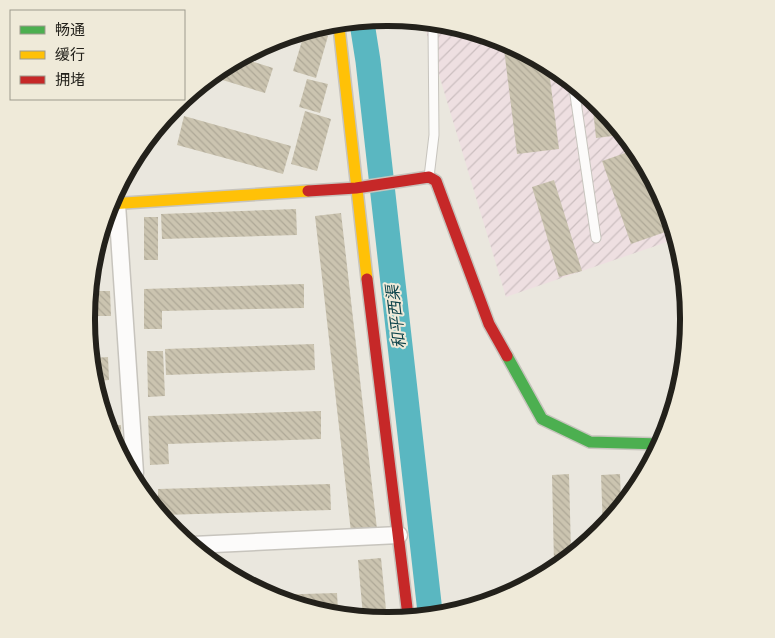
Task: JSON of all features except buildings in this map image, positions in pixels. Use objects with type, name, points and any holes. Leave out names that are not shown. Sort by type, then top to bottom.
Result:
[{"type":"street","points":[[339,31],[356,188],[407,611]]},
{"type":"street","points":[[119,204],[356,188],[424,177],[436,181],[488,324],[542,418],[590,442],[652,444]]},
{"type":"street","points":[[114,215],[134,466]]},
{"type":"street","points":[[201,545],[399,535]]},
{"type":"lane","points":[[424,177],[434,135],[433,30]]},
{"type":"lane","points":[[575,94],[596,238]]},
{"type":"shaded area","points":[[425,29],[463,36],[517,56],[534,65],[581,99],[608,126],[631,156],[650,190],[665,225],[669,241],[506,297]]},
{"type":"waterway","name":"和平西渠","points":[[363,28],[430,608]]},
{"type":"traffic: fast","points":[[507,356],[542,419],[590,442],[652,444]]},
{"type":"traffic: slow","points":[[339,31],[367,279]]},
{"type":"traffic: slow","points":[[119,203],[308,191]]},
{"type":"traffic: jam","points":[[308,191],[356,188],[429,177],[436,181],[489,324],[507,356]]},
{"type":"traffic: jam","points":[[367,279],[407,611]]}]
